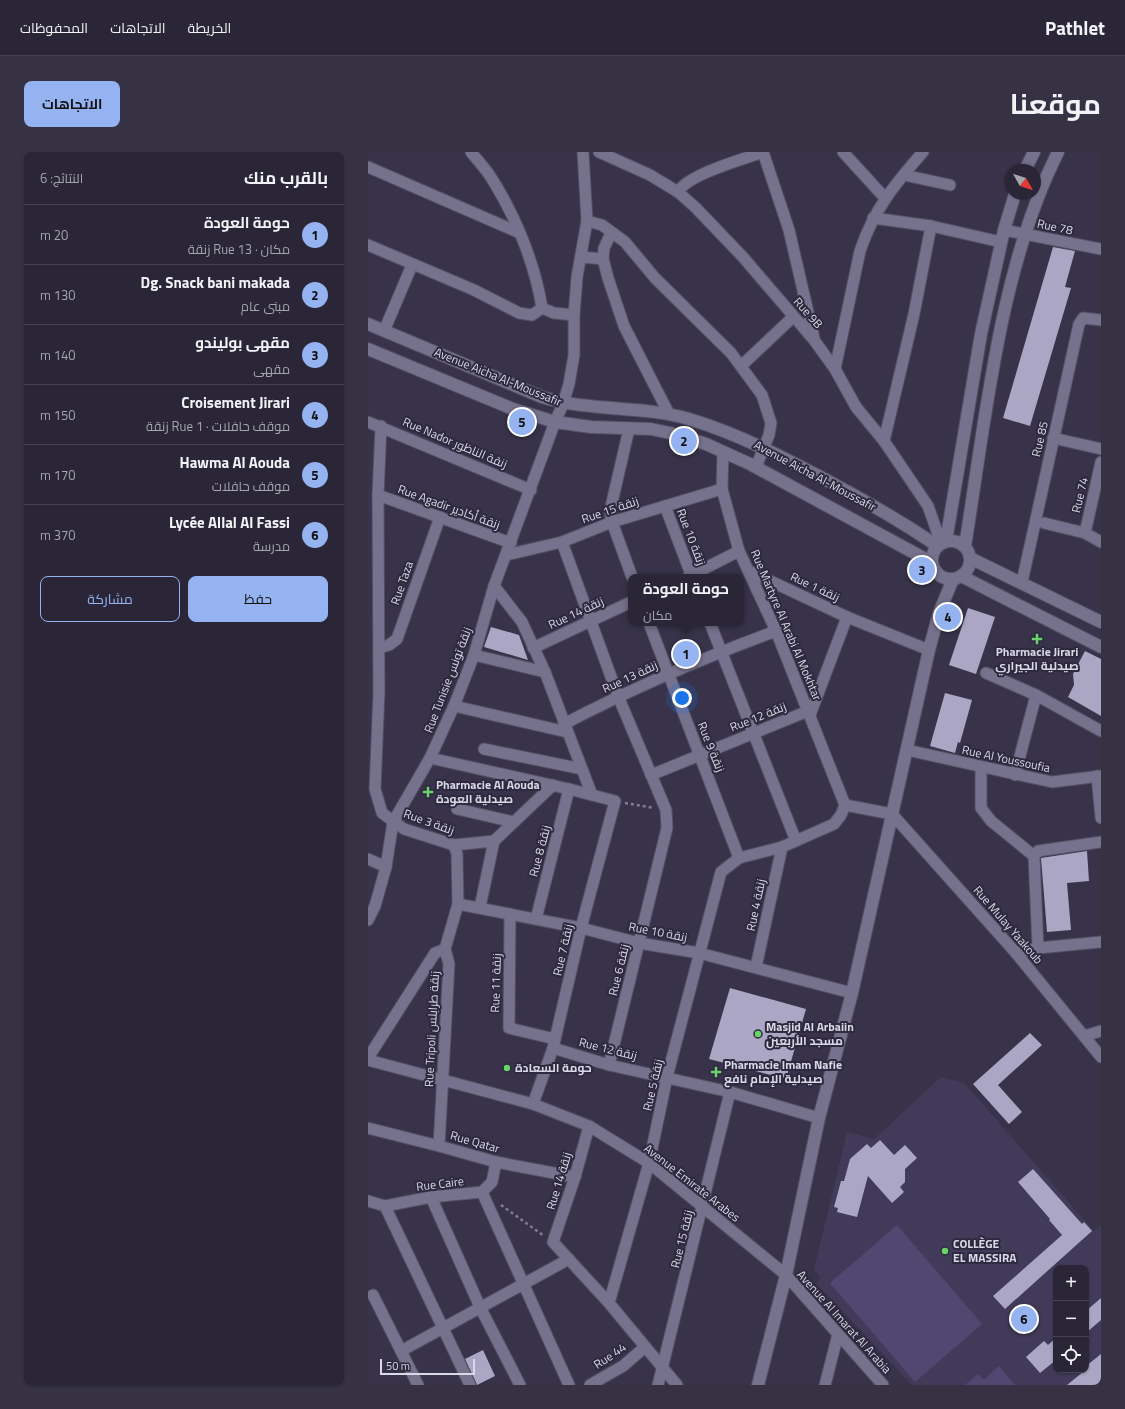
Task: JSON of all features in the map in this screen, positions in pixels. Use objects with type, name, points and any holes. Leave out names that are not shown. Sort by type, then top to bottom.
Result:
[{"type":"street","points":[[471,152],[492,178],[520,233],[539,288],[542,308]]},
{"type":"street","name":"Rue Tunisie زنقة تونس","points":[[368,920],[371,905],[386,867],[393,822],[430,758],[454,706],[474,655],[494,586],[563,404],[569,384],[574,355],[574,315],[577,277],[587,221],[583,152]]},
{"type":"street","name":"Rue 9B","points":[[599,152],[650,175],[678,192],[695,207],[742,256],[814,340],[835,369],[856,407],[884,441],[928,506],[941,543]]},
{"type":"street","points":[[678,192],[683,184],[695,178],[763,152],[789,230],[814,340]]},
{"type":"street","points":[[842,152],[885,198]]},
{"type":"street","points":[[1028,164],[1034,152]]},
{"type":"street","points":[[965,546],[1000,331],[1026,234],[1042,188],[1058,152]]},
{"type":"street","points":[[835,369],[860,251],[873,218],[885,198],[904,174],[917,154]]},
{"type":"street","points":[[368,167],[520,233]]},
{"type":"street","points":[[904,174],[950,185]]},
{"type":"street","points":[[939,613],[940,577],[934,570],[931,562],[932,553],[941,543],[981,334],[1001,242],[1013,200]]},
{"type":"street","points":[[873,218],[931,226],[1001,242]]},
{"type":"street","points":[[587,221],[602,225],[625,242],[655,278],[716,338],[741,366],[762,395],[771,423],[765,447],[756,467]]},
{"type":"street","points":[[884,441],[914,314],[931,226]]},
{"type":"street","name":"Rue 78","points":[[1004,230],[1101,249]]},
{"type":"street","points":[[612,233],[604,248],[603,259],[624,326],[669,414]]},
{"type":"street","points":[[368,245],[412,265],[474,290],[520,313],[532,315],[542,308]]},
{"type":"street","points":[[581,257],[603,259]]},
{"type":"street","points":[[384,331],[412,265]]},
{"type":"street","points":[[542,308],[554,313],[574,315]]},
{"type":"street","points":[[741,366],[794,317]]},
{"type":"street","name":"Rue 85","points":[[1022,582],[1078,324],[1083,318],[1100,320]]},
{"type":"street","name":"Avenue Aicha Al-Moussafir","points":[[368,324],[542,397],[563,404],[669,414],[689,419],[765,447],[941,543]]},
{"type":"street","name":"Avenue Aicha Al-Moussafir","points":[[368,349],[513,409],[555,422],[591,427],[651,429],[670,433],[723,452],[756,467],[931,562]]},
{"type":"street","name":"Rue Nador زنقة الناظور","points":[[368,422],[381,426],[531,490]]},
{"type":"street","points":[[381,426],[378,495],[378,692],[372,723],[371,787],[382,813],[393,822]]},
{"type":"street","points":[[629,429],[610,511],[612,522],[631,574]]},
{"type":"street","points":[[1053,438],[1101,449]]},
{"type":"street","name":"Rue Martyre Al Arabi Al Mokhtar","points":[[723,452],[722,489],[739,551],[751,572],[776,631],[845,805]]},
{"type":"street","name":"Rue 74","points":[[1085,533],[1101,462]]},
{"type":"street","name":"Rue 15 زنقة","points":[[506,555],[562,542],[612,522],[722,489]]},
{"type":"street","name":"Rue Agadir زنقة أكادير","points":[[378,495],[511,543]]},
{"type":"street","name":"Rue 10 زنقة","points":[[665,506],[689,574]]},
{"type":"street","name":"Rue Taza","points":[[379,648],[389,645],[397,639],[440,517]]},
{"type":"street","name":"Rue 74","points":[[1044,523],[1085,533],[1101,542]]},
{"type":"street","points":[[758,1385],[786,1275],[819,1118],[852,993],[929,650],[939,613],[957,577],[967,570],[970,558],[965,546],[958,541],[941,543]]},
{"type":"street","points":[[562,542],[618,696],[666,810]]},
{"type":"street","points":[[694,574],[739,551]]},
{"type":"street","points":[[970,558],[1022,582],[1101,622]]},
{"type":"street","name":"Rue 1 زنقة","points":[[751,572],[847,617],[929,650]]},
{"type":"street","points":[[940,577],[957,577],[1101,647]]},
{"type":"street","points":[[494,586],[522,622],[545,672],[592,795]]},
{"type":"street","name":"Rue 14 زنقة","points":[[533,648],[591,619],[628,603]]},
{"type":"street","name":"Rue 1 زنقة","points":[[809,712],[847,617]]},
{"type":"street","name":"Rue 9 زنقة","points":[[650,626],[739,858]]},
{"type":"street","points":[[711,626],[796,841]]},
{"type":"street","name":"Rue 13 زنقة","points":[[566,728],[618,696],[722,651],[776,631]]},
{"type":"street","points":[[474,655],[545,672]]},
{"type":"street","points":[[986,673],[1036,695],[1101,731]]},
{"type":"street","points":[[1015,774],[1036,695]]},
{"type":"street","points":[[454,706],[566,728]]},
{"type":"street","name":"Rue 12 زنقة","points":[[651,775],[753,732],[809,712]]},
{"type":"street","points":[[484,749],[582,769]]},
{"type":"street","name":"Rue Al Youssoufia","points":[[907,750],[981,768],[1052,782],[1099,776]]},
{"type":"street","points":[[430,758],[569,788],[615,801]]},
{"type":"street","points":[[981,768],[982,808],[991,821],[1036,854],[1101,842]]},
{"type":"street","points":[[1099,776],[1101,818]]},
{"type":"street","points":[[480,908],[494,841],[554,785]]},
{"type":"street","name":"Rue 8 زنقة","points":[[536,919],[569,788]]},
{"type":"street","name":"Rue 7 زنقة","points":[[533,1104],[554,1044],[581,928],[615,801]]},
{"type":"street","points":[[739,858],[782,847],[834,824],[841,815],[845,805],[892,814]]},
{"type":"street","points":[[457,809],[514,822]]},
{"type":"street","name":"Rue 6 زنقة","points":[[609,1065],[667,828],[666,810]]},
{"type":"street","name":"Rue Mulay Yaakoub","points":[[892,814],[1016,953],[1101,1057]]},
{"type":"street","name":"Rue 3 زنقة","points":[[393,822],[404,829],[454,845],[494,841]]},
{"type":"street","points":[[368,1059],[435,953],[444,949],[458,904],[457,854],[454,845]]},
{"type":"street","name":"Rue 4 زنقة","points":[[756,968],[782,847]]},
{"type":"street","points":[[1036,854],[1038,948]]},
{"type":"street","name":"Rue 5 زنقة","points":[[609,1303],[649,1163],[667,1076],[721,872],[739,858]]},
{"type":"street","points":[[368,859],[386,867]]},
{"type":"street","name":"Rue 10 زنقة","points":[[458,904],[581,928],[639,943],[699,953],[852,993]]},
{"type":"street","name":"Rue 11 زنقة","points":[[510,914],[509,1028],[554,1044]]},
{"type":"street","points":[[1016,953],[1038,948],[1101,942]]},
{"type":"street","name":"Rue Tripoli زنقة طرابلس","points":[[439,1146],[449,964],[444,949]]},
{"type":"street","points":[[1084,1036],[1101,1031]]},
{"type":"street","name":"Rue 12 زنقة","points":[[554,1044],[609,1065],[667,1076],[730,1092],[819,1118]]},
{"type":"street","name":"Avenue Emirate Arabes","points":[[368,1059],[443,1081],[533,1104],[589,1126],[649,1163],[786,1275]]},
{"type":"street","name":"Rue 15 زنقة","points":[[658,1385],[730,1092]]},
{"type":"street","name":"Rue 14 زنقة","points":[[553,1242],[575,1177],[589,1126]]},
{"type":"street","name":"Rue Qatar","points":[[368,1128],[496,1162],[575,1177]]},
{"type":"street","points":[[496,1162],[492,1182],[482,1192],[569,1385]]},
{"type":"street","name":"Rue Caire","points":[[368,1201],[385,1206],[431,1197],[482,1192]]},
{"type":"street","points":[[431,1197],[480,1307],[520,1385]]},
{"type":"street","points":[[385,1206],[470,1385]]},
{"type":"street","points":[[553,1242],[609,1303],[676,1385]]},
{"type":"street","points":[[401,1351],[442,1327],[569,1259]]},
{"type":"street","name":"Avenue Al Imarat Al Arabia","points":[[786,1275],[883,1385]]},
{"type":"street","points":[[373,1295],[418,1385]]},
{"type":"street","points":[[825,1385],[838,1334]]},
{"type":"street","name":"Rue 44","points":[[590,1385],[623,1366],[645,1347]]},
{"type":"path","points":[[615,801],[666,810]]},
{"type":"path","points":[[482,1192],[553,1242]]},
{"type":"shaded area","name":"COLLÈGE EL MASSIRA","points":[[941,1077],[964,1083],[1094,1231],[1101,1225],[1101,1385],[912,1385],[816,1283],[821,1278],[814,1270],[847,1132],[874,1139]]},
{"type":"shaded area","points":[[897,1225],[982,1324],[915,1382],[830,1283]]},
{"type":"shaded area","points":[[999,1366],[1015,1385],[965,1385],[978,1374],[984,1380]]},
{"type":"building","points":[[1053,247],[1075,251],[1065,287],[1071,288],[1030,426],[1003,418]]},
{"type":"building","points":[[968,608],[995,617],[976,674],[949,665]]},
{"type":"building","points":[[491,627],[519,635],[528,660],[484,647]]},
{"type":"building","points":[[1085,651],[1101,659],[1101,716],[1068,697],[1074,685],[1073,674]]},
{"type":"building","points":[[945,693],[972,700],[960,743],[958,742],[955,753],[930,746]]},
{"type":"building","points":[[1087,851],[1089,881],[1067,883],[1071,930],[1047,932],[1041,858]]},
{"type":"building","name":"Masjid Al Arbaiin مسجد الأربعين","points":[[730,988],[806,1009],[786,1079],[709,1059]]},
{"type":"building","points":[[1030,1033],[1042,1045],[998,1085],[1022,1112],[1009,1124],[973,1084]]},
{"type":"building","points":[[880,1140],[894,1155],[905,1145],[917,1158],[905,1169],[905,1182],[900,1187],[904,1192],[892,1203],[868,1176],[857,1217],[837,1212],[838,1208],[834,1207],[841,1181],[844,1181],[850,1159],[867,1144],[871,1148]]},
{"type":"building","points":[[1033,1169],[1082,1224],[1084,1222],[1092,1231],[1005,1309],[993,1296],[1062,1235],[1018,1182]]},
{"type":"building","points":[[1101,1298],[1101,1320],[1089,1330],[1089,1308]]},
{"type":"building","points":[[1044,1341],[1048,1345],[1053,1341],[1053,1362],[1040,1373],[1026,1357]]},
{"type":"building","points":[[483,1350],[495,1376],[477,1385],[465,1359]]},
{"type":"building","points":[[1101,1354],[1101,1385],[1067,1385],[1082,1373],[1089,1373],[1089,1364]]},
{"type":"place","name":"Hawma Al Aouda","points":[[522,422]]},
{"type":"place","name":"Dg. Snack bani makada","points":[[684,441]]},
{"type":"place","name":"مقهى بوليندو","points":[[922,570]]},
{"type":"place","name":"Croisement Jirari","points":[[948,617]]},
{"type":"place","name":"Pharmacie Jirari صيدلية الجيراري","points":[[1037,639]]},
{"type":"place","name":"حومة العودة","points":[[686,654]]},
{"type":"place","name":"Pharmacie Al Aouda صيدلية العودة","points":[[428,792]]},
{"type":"place","name":"Masjid Al Arbaiin مسجد الأربعين","points":[[758,1034]]},
{"type":"place","name":"حومة السعادة","points":[[507,1068]]},
{"type":"place","name":"Pharmacie Imam Nafie صيدلية الإمام نافع","points":[[716,1072]]},
{"type":"place","name":"COLLÈGE EL MASSIRA","points":[[945,1251]]},
{"type":"place","name":"Lycée Allal Al Fassi","points":[[1024,1319]]}]
